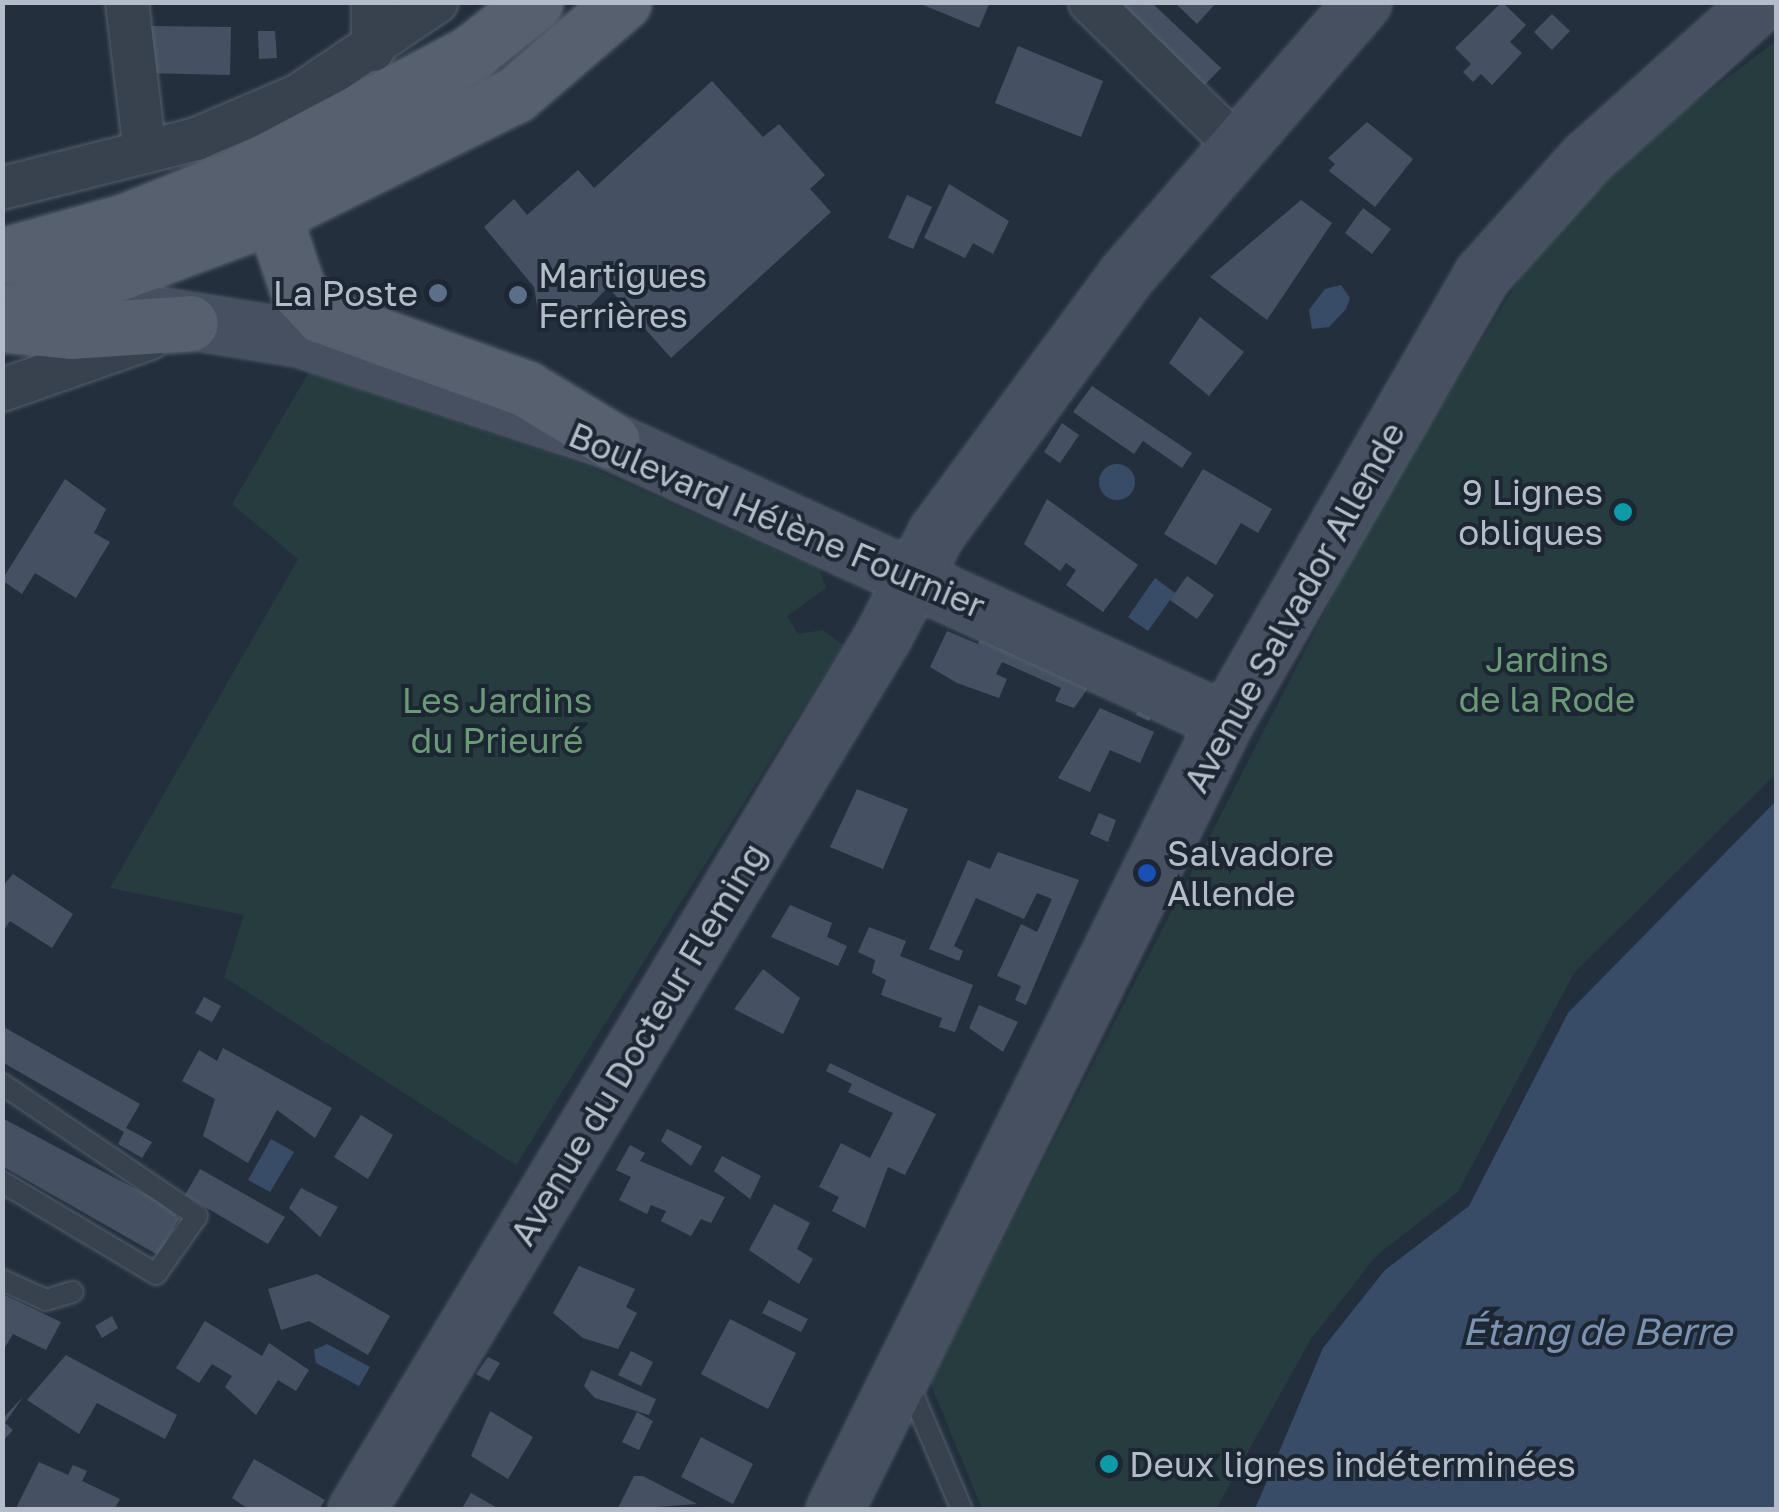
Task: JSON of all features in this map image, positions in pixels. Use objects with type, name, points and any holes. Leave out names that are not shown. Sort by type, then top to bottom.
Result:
[{"type":"main road","points":[[22,251],[124,222],[236,178],[470,52],[535,2]]},
{"type":"main road","points":[[2,316],[273,215],[516,94],[623,2]]},
{"type":"main road","name":"Avenue du Docteur Fleming","points":[[356,1510],[913,576],[1012,422],[1127,274],[1363,2]]},
{"type":"main road","name":"Avenue Salvador Allende","points":[[834,1510],[1225,721],[1482,276],[1587,158],[1761,2]]},
{"type":"main road","points":[[273,215],[298,290],[321,315],[526,389],[612,441]]},
{"type":"main road","points":[[91,284],[124,222]]},
{"type":"main road","points":[[22,251],[91,284]]},
{"type":"main road","name":"Boulevard Hélène Fournier","points":[[91,284],[116,304],[190,323],[298,338],[612,441],[1225,721]]},
{"type":"main road","points":[[2,324],[71,331],[190,323]]},
{"type":"street","points":[[127,2],[145,152]]},
{"type":"street","points":[[373,2],[373,50]]},
{"type":"street","points":[[2,188],[145,152],[299,96],[373,50],[437,2]]},
{"type":"street","points":[[1090,2],[1239,148]]},
{"type":"street","points":[[2,390],[190,323]]},
{"type":"lane","points":[[2,1084],[197,1216],[156,1274],[2,1182]]},
{"type":"lane","points":[[2,1280],[46,1300],[73,1292]]},
{"type":"lane","points":[[903,1372],[962,1510]]},
{"type":"green space","name":"Jardins de la Rode","points":[[1776,41],[1776,774],[1574,973],[1458,1192],[1376,1256],[1311,1339],[1216,1509],[982,1509],[930,1382],[1376,512],[1544,239],[1686,109]]},
{"type":"green space","name":"Les Jardins du Prieuré","points":[[309,372],[590,467],[820,570],[826,588],[787,616],[798,634],[823,630],[843,645],[516,1165],[224,977],[244,915],[110,888],[298,559],[232,504]]},
{"type":"water","points":[[1341,285],[1350,298],[1346,309],[1329,327],[1312,329],[1309,310],[1325,289]]},
{"type":"water","points":[[1117,464],[1129,470],[1135,482],[1129,494],[1117,500],[1105,494],[1099,482],[1105,470]]},
{"type":"water","points":[[1155,578],[1175,593],[1148,631],[1128,617]]},
{"type":"water","name":"Étang de Berre","points":[[1776,801],[1776,1509],[1255,1509],[1323,1348],[1385,1270],[1469,1206],[1568,1013]]},
{"type":"water","points":[[271,1139],[294,1152],[270,1192],[248,1180]]},
{"type":"water","points":[[327,1344],[370,1367],[359,1386],[316,1363],[314,1350]]},
{"type":"building","points":[[916,2],[990,2],[979,28]]},
{"type":"building","points":[[1107,2],[1151,2],[1221,68],[1202,88]]},
{"type":"building","points":[[1174,2],[1217,2],[1197,24]]},
{"type":"building","points":[[1502,2],[1526,25],[1510,42],[1522,53],[1492,85],[1481,74],[1473,82],[1463,72],[1471,64],[1455,48]]},
{"type":"building","points":[[1552,14],[1570,31],[1552,50],[1534,32]]},
{"type":"building","points":[[145,26],[231,27],[230,75],[143,73]]},
{"type":"building","points":[[258,31],[275,31],[277,58],[259,59]]},
{"type":"building","points":[[1018,46],[1103,81],[1081,137],[995,103]]},
{"type":"building","points":[[712,81],[763,137],[779,124],[825,175],[810,189],[831,212],[671,358],[608,287],[573,324],[538,312],[534,287],[484,227],[514,199],[527,215],[578,170],[594,188]]},
{"type":"building","points":[[1367,122],[1413,159],[1375,207],[1329,171],[1335,164],[1328,158]]},
{"type":"building","points":[[949,184],[1009,221],[993,254],[973,243],[965,258],[924,238]]},
{"type":"building","points":[[907,195],[932,207],[913,249],[888,238]]},
{"type":"building","points":[[1301,200],[1332,223],[1267,320],[1210,277]]},
{"type":"building","points":[[1363,208],[1391,229],[1372,254],[1345,233]]},
{"type":"building","points":[[1200,317],[1244,352],[1209,396],[1169,363]]},
{"type":"building","points":[[1092,386],[1192,453],[1182,468],[1143,441],[1134,454],[1073,412]]},
{"type":"building","points":[[1062,423],[1079,435],[1060,463],[1044,452]]},
{"type":"building","points":[[1203,469],[1272,509],[1258,533],[1241,523],[1216,565],[1164,534]]},
{"type":"building","points":[[65,479],[106,509],[94,533],[110,542],[76,598],[35,573],[22,594],[2,580]]},
{"type":"building","points":[[1047,499],[1138,565],[1103,612],[1066,585],[1076,570],[1066,563],[1060,571],[1024,544]]},
{"type":"building","points":[[1187,576],[1214,595],[1197,619],[1170,600]]},
{"type":"building","points":[[947,631],[978,644],[984,631],[1156,706],[1149,721],[1136,715],[1140,705],[1091,684],[1074,708],[1055,701],[1061,688],[1002,662],[996,674],[1007,679],[999,698],[957,683],[930,667]]},
{"type":"building","points":[[1100,708],[1154,732],[1140,763],[1110,750],[1090,792],[1058,778]]},
{"type":"building","points":[[857,789],[908,809],[883,869],[830,847]]},
{"type":"building","points":[[1099,813],[1116,820],[1108,842],[1090,834]]},
{"type":"building","points":[[998,852],[1079,880],[1026,1005],[1015,1000],[1021,986],[997,976],[1021,924],[1037,932],[1052,899],[1037,893],[1024,919],[976,898],[954,946],[963,951],[959,961],[929,949],[968,860],[990,869]]},
{"type":"building","points":[[13,874],[73,914],[52,948],[10,921],[2,933],[2,887]]},
{"type":"building","points":[[790,905],[832,923],[827,937],[847,946],[838,966],[771,937]]},
{"type":"building","points":[[869,927],[906,941],[900,956],[973,985],[955,1032],[939,1027],[942,1018],[881,995],[886,980],[872,973],[875,960],[858,952]]},
{"type":"building","points":[[763,969],[800,998],[783,1034],[734,1009]]},
{"type":"building","points":[[204,997],[221,1006],[212,1022],[195,1013]]},
{"type":"building","points":[[979,1005],[1018,1022],[1003,1052],[969,1028]]},
{"type":"building","points":[[2,1026],[140,1104],[126,1128],[152,1142],[142,1158],[118,1144],[124,1132],[2,1062]]},
{"type":"building","points":[[223,1048],[332,1108],[315,1138],[277,1110],[248,1163],[203,1136],[215,1099],[182,1081],[199,1050],[217,1061]]},
{"type":"building","points":[[830,1063],[936,1114],[905,1175],[888,1167],[865,1228],[832,1211],[839,1197],[819,1187],[841,1143],[870,1158],[893,1113],[848,1092],[852,1084],[826,1071]]},
{"type":"building","points":[[361,1115],[393,1135],[368,1179],[334,1157]]},
{"type":"building","points":[[2,1118],[166,1205],[179,1219],[158,1255],[2,1166]]},
{"type":"building","points":[[667,1129],[702,1146],[691,1166],[661,1141]]},
{"type":"building","points":[[630,1145],[645,1153],[640,1161],[725,1197],[711,1223],[701,1219],[691,1236],[661,1221],[666,1211],[651,1205],[647,1214],[619,1200],[631,1177],[616,1170]]},
{"type":"building","points":[[722,1156],[761,1176],[750,1199],[714,1171]]},
{"type":"building","points":[[200,1169],[285,1217],[268,1244],[185,1195]]},
{"type":"building","points":[[301,1188],[338,1207],[320,1237],[289,1208]]},
{"type":"building","points":[[774,1204],[810,1223],[797,1249],[813,1259],[799,1284],[749,1250]]},
{"type":"building","points":[[579,1266],[635,1289],[626,1307],[637,1313],[618,1349],[583,1338],[553,1313]]},
{"type":"building","points":[[317,1274],[390,1316],[368,1355],[309,1321],[281,1330],[268,1289]]},
{"type":"building","points":[[2,1294],[61,1322],[46,1350],[13,1334],[2,1352]]},
{"type":"building","points":[[769,1300],[808,1319],[801,1332],[762,1313]]},
{"type":"building","points":[[112,1316],[118,1328],[102,1338],[95,1326]]},
{"type":"building","points":[[730,1319],[796,1353],[768,1409],[701,1374]]},
{"type":"building","points":[[205,1321],[262,1356],[269,1343],[309,1370],[296,1391],[278,1380],[256,1415],[225,1387],[232,1376],[212,1364],[199,1383],[176,1368]]},
{"type":"building","points":[[631,1351],[653,1362],[641,1386],[618,1375]]},
{"type":"building","points":[[66,1355],[177,1415],[165,1439],[97,1403],[79,1434],[27,1400]]},
{"type":"building","points":[[488,1357],[500,1363],[489,1381],[476,1374]]},
{"type":"building","points":[[591,1370],[656,1399],[649,1415],[595,1398],[584,1386]]},
{"type":"building","points":[[23,1397],[5,1423],[13,1430],[2,1442],[2,1419]]},
{"type":"building","points":[[490,1411],[533,1437],[508,1479],[471,1456]]},
{"type":"building","points":[[637,1412],[653,1421],[639,1450],[622,1442]]},
{"type":"building","points":[[701,1437],[753,1464],[733,1504],[681,1477]]},
{"type":"building","points":[[254,1459],[325,1500],[319,1510],[250,1510],[232,1498]]},
{"type":"building","points":[[39,1462],[68,1475],[73,1465],[87,1471],[82,1481],[120,1499],[114,1510],[15,1510]]},
{"type":"building","points":[[634,1476],[643,1476],[697,1504],[617,1510]]},
{"type":"building","points":[[471,1493],[501,1510],[461,1510]]},
{"type":"place","name":"La Poste","points":[[438,293]]},
{"type":"place","name":"Martigues Ferrières","points":[[518,295]]},
{"type":"place","name":"9 Lignes obliques","points":[[1623,512]]},
{"type":"place","name":"Salvadore Allende","points":[[1147,873]]},
{"type":"place","name":"Deux lignes indéterminées","points":[[1109,1464]]}]
